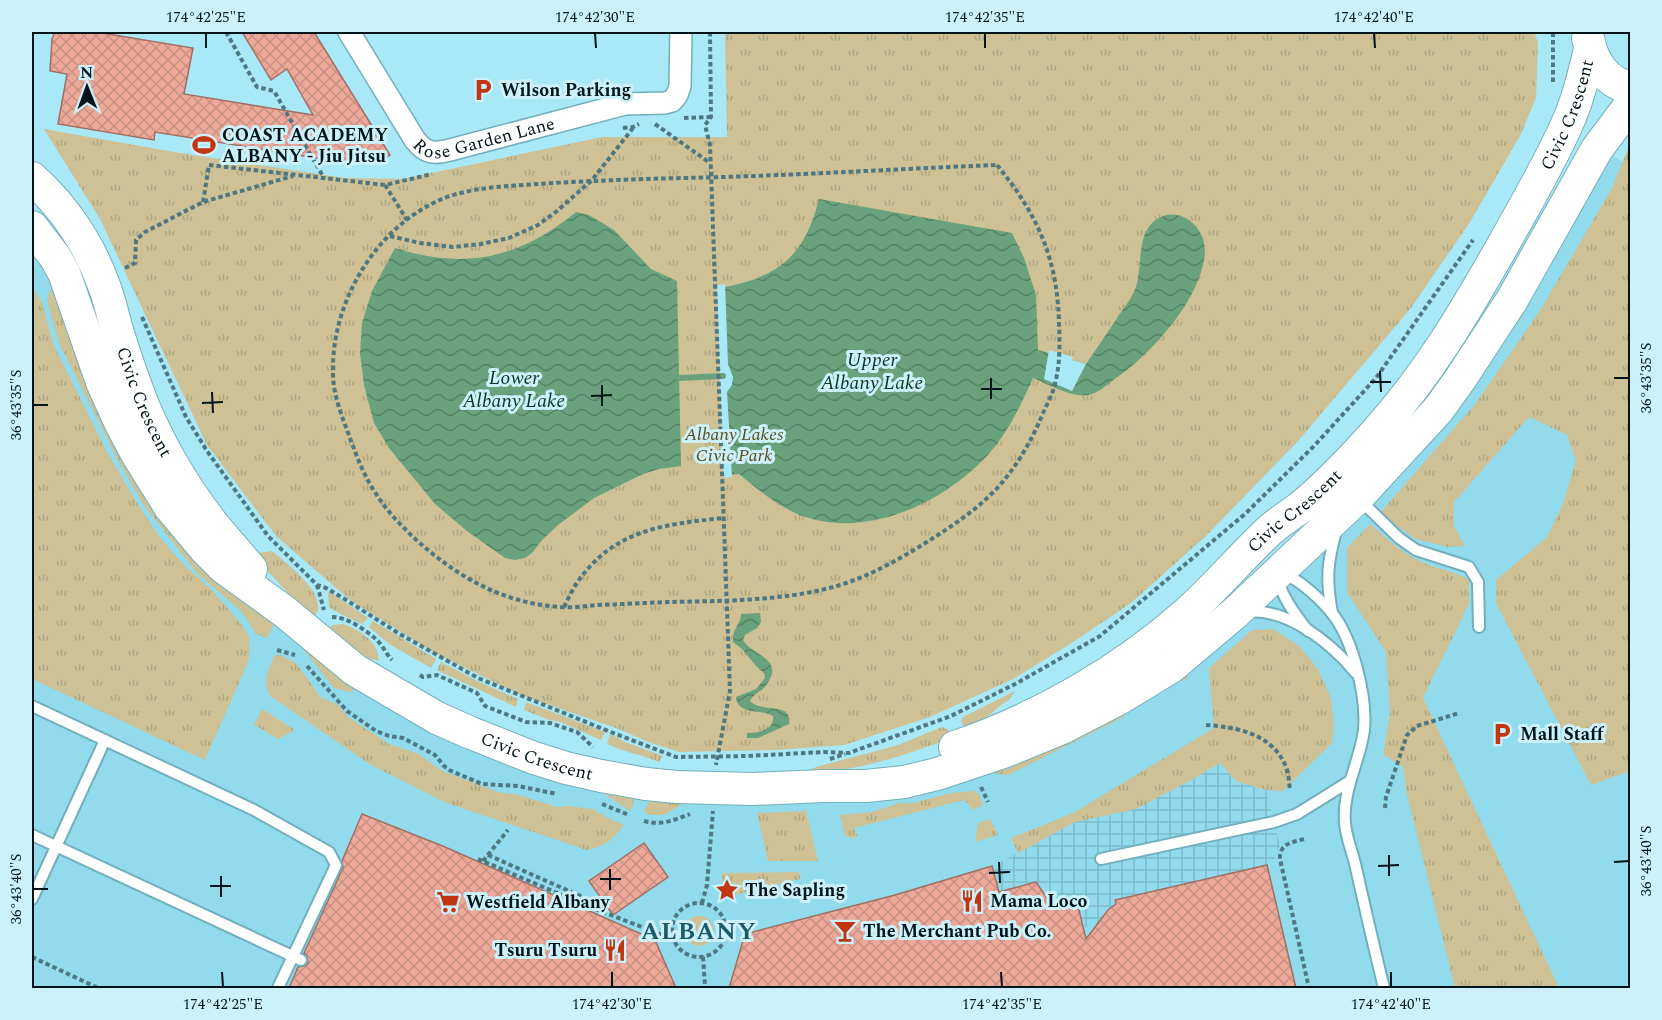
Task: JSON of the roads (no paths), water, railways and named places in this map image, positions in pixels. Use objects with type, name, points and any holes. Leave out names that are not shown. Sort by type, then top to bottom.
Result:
[{"type":"street","name":"Rose Garden Lane","points":[[349,32],[415,140],[421,147],[431,152],[450,150],[625,104],[669,102],[677,95],[681,79],[681,32]]},
{"type":"street","points":[[1587,37],[1595,62],[1604,73],[1630,88]]},
{"type":"street","name":"Civic Crescent","points":[[32,227],[64,273],[102,382],[136,454],[188,530],[223,567],[285,612],[355,670],[437,718],[501,746],[566,768],[646,784],[705,803],[826,772],[932,755],[963,744],[1024,720],[1079,691],[1161,636],[1208,594],[1270,530],[1301,506],[1351,459],[1378,430],[1424,372],[1455,326],[1506,239],[1563,132],[1575,101],[1587,37]]},
{"type":"street","name":"Civic Crescent","points":[[826,772],[866,786],[904,782],[937,774],[1006,751],[1062,728],[1120,698],[1171,667],[1235,613],[1349,506],[1438,410],[1512,300],[1597,149],[1630,105]]},
{"type":"street","name":"Civic Crescent","points":[[32,178],[60,206],[76,228],[91,256],[104,283],[127,362],[143,405],[176,470],[215,526],[285,612]]},
{"type":"street","points":[[1208,594],[1227,582],[1254,572],[1276,573],[1276,550],[1279,538],[1301,506]]},
{"type":"lane","points":[[1332,613],[1327,576],[1329,557],[1349,506],[1416,550],[1469,567],[1478,582],[1479,627]]},
{"type":"lane","points":[[1276,573],[1290,577],[1303,586],[1332,613],[1348,643],[1358,676],[1365,709],[1364,728],[1362,745],[1350,781],[1345,825],[1383,988]]},
{"type":"lane","points":[[1276,573],[1282,594],[1308,631]]},
{"type":"lane","points":[[1235,613],[1258,611],[1279,615],[1308,631],[1342,656],[1358,676]]},
{"type":"lane","points":[[32,706],[254,810],[329,852],[336,865],[297,958],[278,988]]},
{"type":"lane","points":[[32,899],[105,740]]},
{"type":"lane","points":[[1101,859],[1274,822],[1297,814],[1350,781]]},
{"type":"lane","points":[[32,835],[297,958]]},
{"type":"water","name":"Upper Albany Lake","points":[[819,199],[1012,233],[1024,258],[1036,295],[1038,350],[1086,364],[1134,292],[1144,238],[1152,223],[1161,217],[1170,215],[1178,215],[1187,219],[1200,232],[1205,251],[1202,269],[1195,288],[1172,324],[1142,357],[1104,387],[1089,395],[1075,395],[1033,378],[999,442],[964,477],[943,492],[896,515],[870,521],[845,523],[820,521],[795,513],[780,505],[739,474],[726,475],[720,288],[758,278],[786,262],[805,236]]},
{"type":"water","name":"Lower Albany Lake","points":[[576,212],[589,215],[614,230],[651,269],[677,281],[681,466],[643,474],[594,498],[558,525],[532,553],[525,558],[515,560],[505,558],[467,531],[435,504],[389,448],[374,423],[364,385],[360,353],[362,323],[372,291],[395,248],[445,258],[468,259],[490,256],[533,241]]},
{"type":"water","points":[[760,613],[761,622],[757,628],[745,635],[743,640],[770,663],[772,675],[765,687],[750,701],[786,712],[789,724],[758,738],[747,738],[747,733],[769,728],[773,716],[745,709],[737,703],[736,697],[756,689],[765,678],[764,673],[733,642],[733,637],[741,614]]},
{"type":"waterway","points":[[679,378],[723,376]]},
{"type":"place","name":"Wilson Parking","points":[[483,90]]},
{"type":"place","name":"COAST ACADEMY ALBANY - Jiu Jitsu","points":[[204,145]]},
{"type":"place","name":"Mall Staff","points":[[1502,734]]},
{"type":"place","name":"The Sapling","points":[[727,890]]},
{"type":"place","name":"Mama Loco","points":[[972,901]]},
{"type":"place","name":"Westfield Albany","points":[[448,902]]},
{"type":"place","name":"The Merchant Pub Co.","points":[[845,931]]},
{"type":"place","name":"Tsuru Tsuru","points":[[615,950]]},
{"type":"district","name":"ALBANY","points":[[699,932]]},
{"type":"park label","name":"Albany Lakes Civic Park","points":[[734,444]]}]
